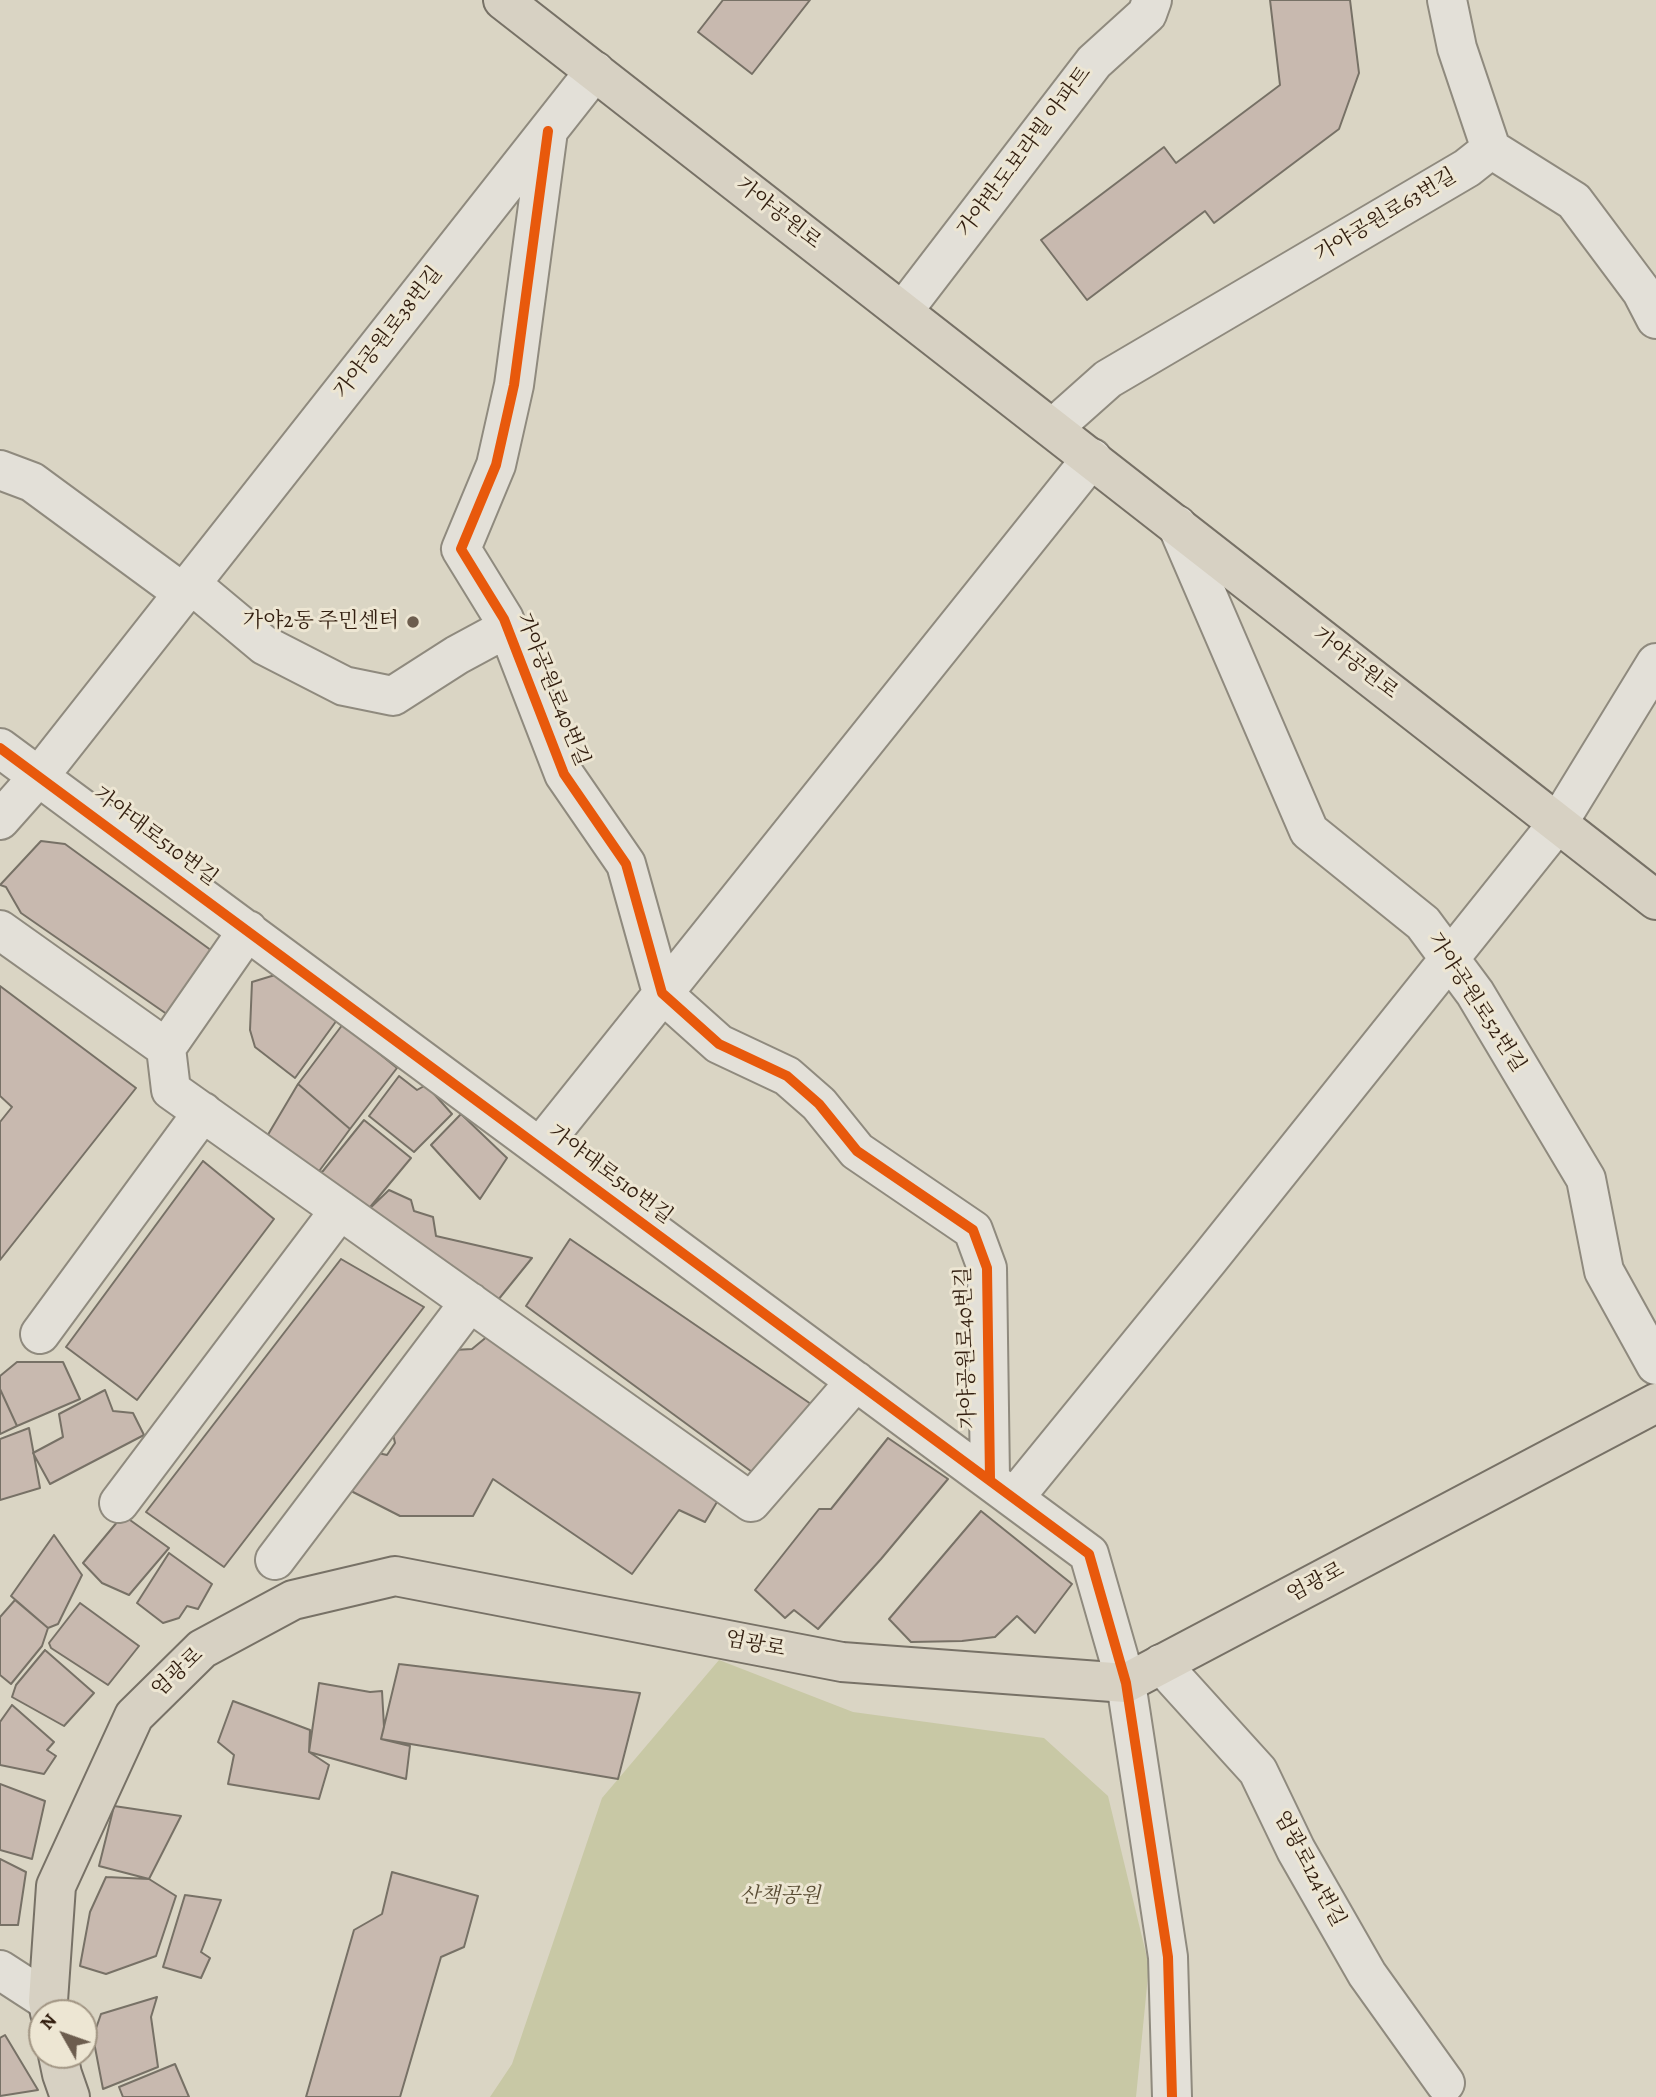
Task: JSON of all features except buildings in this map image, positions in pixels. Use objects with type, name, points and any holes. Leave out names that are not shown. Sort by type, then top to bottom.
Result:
[{"type":"main road","name":"가야공원로","points":[[503,0],[1656,900]]},
{"type":"main road","name":"엄광로","points":[[49,1999],[56,1886],[134,1716],[202,1649],[293,1600],[395,1576],[842,1662],[1126,1683],[1656,1403]]},
{"type":"main road","points":[[61,2069],[70,2097]]},
{"type":"street","name":"가야반도보라빌 아파트","points":[[903,312],[1094,62],[1147,14],[1152,0]]},
{"type":"street","points":[[1447,0],[1457,48],[1491,149],[1574,201],[1642,292],[1656,319]]},
{"type":"street","name":"가야공원로38번길","points":[[0,820],[40,775],[595,71]]},
{"type":"street","name":"가야공원로40번길","points":[[548,131],[514,385],[496,465],[461,549],[507,628],[564,774],[626,864],[662,993],[719,1044],[788,1076],[819,1104],[857,1151],[973,1230],[987,1268],[1002,1489]]},
{"type":"street","name":"가야공원로63번길","points":[[1053,428],[1108,379],[1467,168],[1491,149]]},
{"type":"street","points":[[540,1147],[1091,458]]},
{"type":"street","points":[[0,470],[32,482],[264,645],[344,686],[393,696],[507,628]]},
{"type":"street","name":"가야공원로52번길","points":[[1177,524],[1309,831],[1423,923],[1475,993],[1586,1179],[1604,1271],[1656,1365]]},
{"type":"street","points":[[1002,1489],[1209,1259],[1558,823],[1656,663]]},
{"type":"street","name":"가야대로510번길","points":[[0,748],[1089,1554],[1126,1683],[1167,1957],[1172,2097]]},
{"type":"street","points":[[0,930],[166,1048]]},
{"type":"street","points":[[248,930],[166,1048],[171,1090],[751,1502],[856,1381]]},
{"type":"street","points":[[40,1334],[203,1112]]},
{"type":"street","points":[[119,1503],[341,1210]]},
{"type":"street","points":[[275,1560],[470,1302]]},
{"type":"street","name":"엄광로124번길","points":[[1161,1664],[1258,1771],[1296,1850],[1367,1974],[1446,2083]]},
{"type":"street","name":"엄광로","points":[[0,1970],[38,1999]]},
{"type":"green space","name":"산책공원","points":[[719,1660],[853,1712],[1044,1738],[1108,1796],[1149,1966],[1136,2097],[490,2097],[512,2064],[602,1798]]},
{"type":"cycle path","points":[[548,131],[514,385],[496,465],[461,549],[504,619],[564,774],[626,864],[662,993],[719,1044],[787,1076],[819,1104],[857,1151],[973,1230],[987,1268],[990,1479]]},
{"type":"cycle path","points":[[0,748],[1089,1554],[1126,1683],[1168,1957],[1172,2097]]},
{"type":"place","name":"가야2동 주민센터","points":[[413,622]]}]
